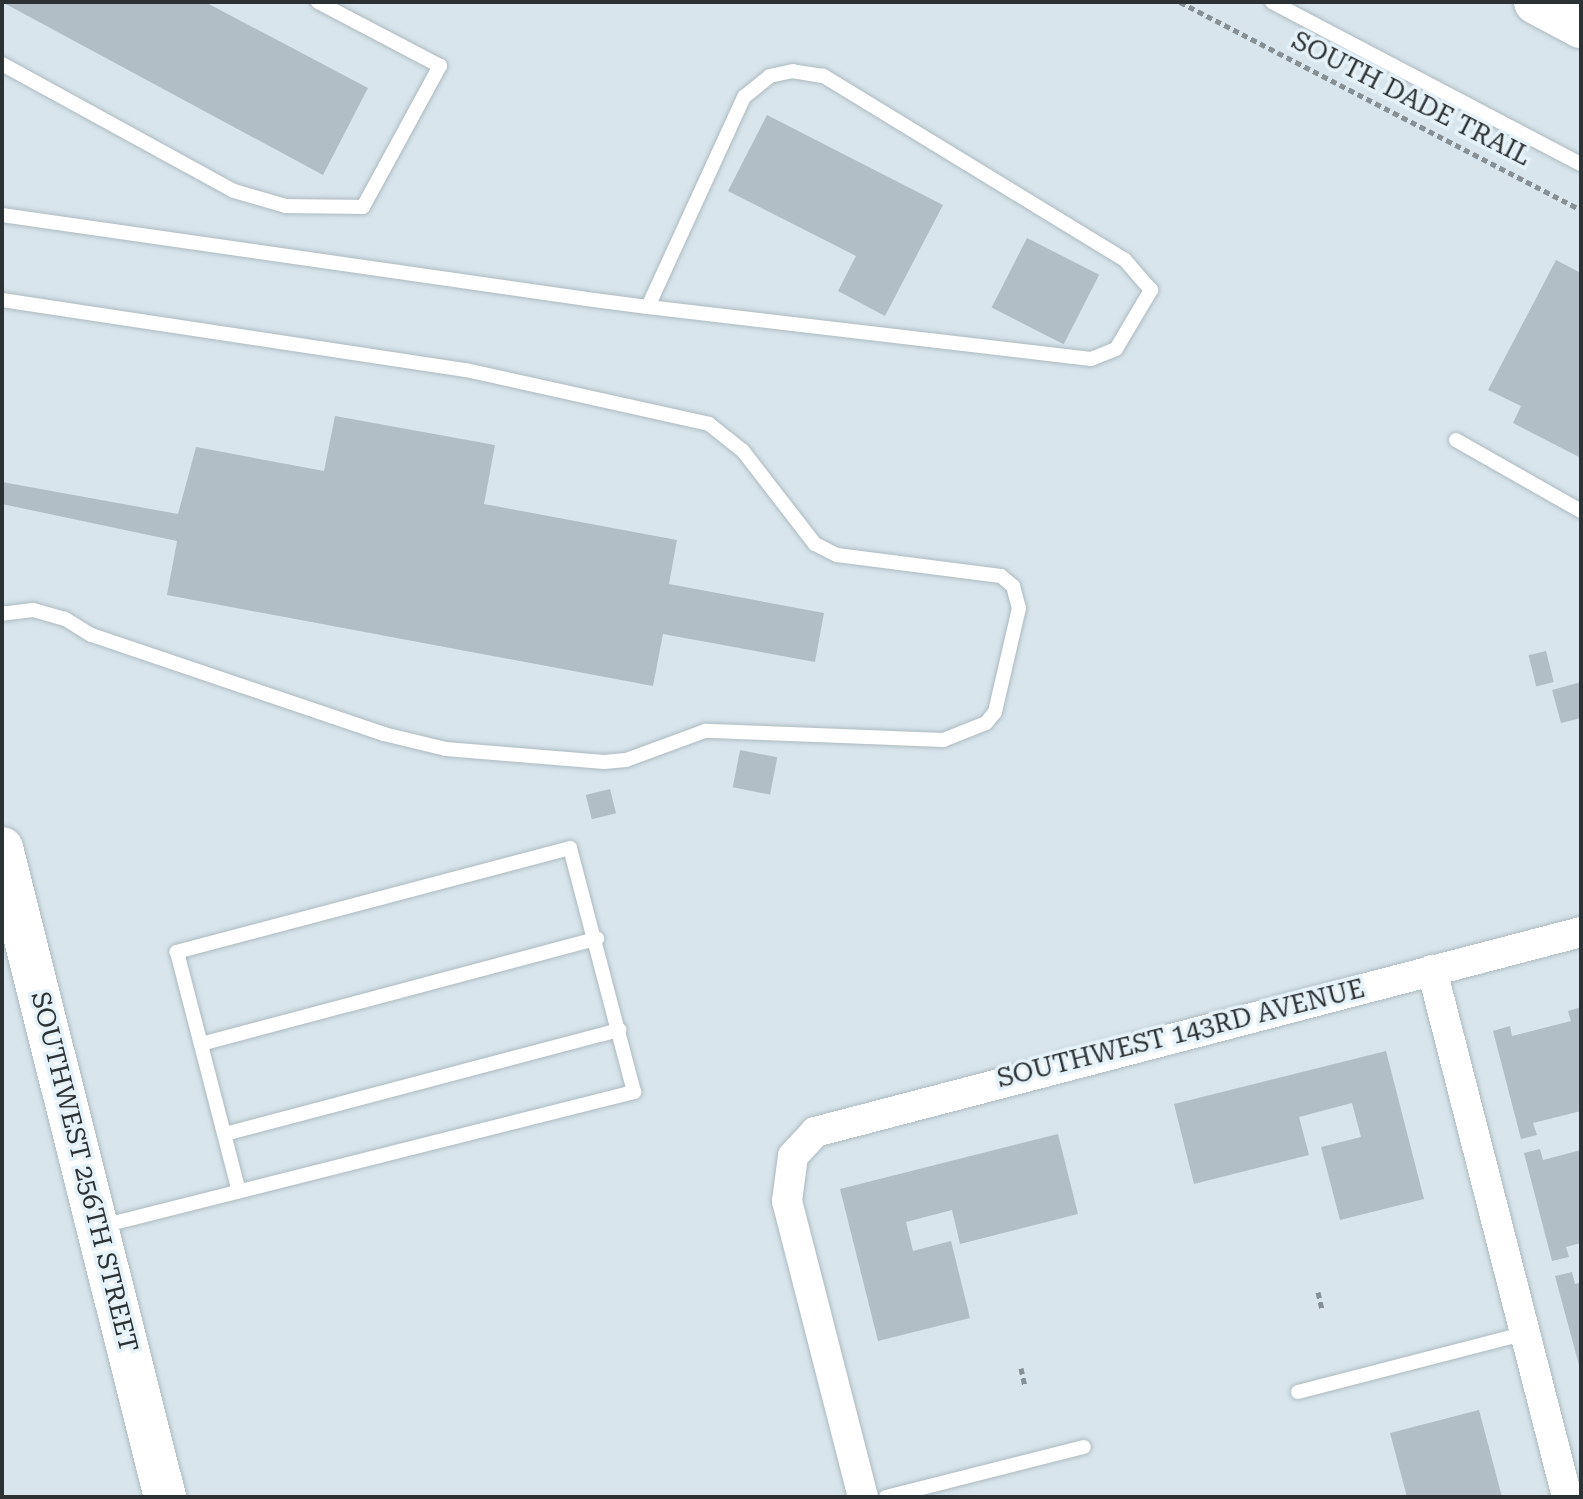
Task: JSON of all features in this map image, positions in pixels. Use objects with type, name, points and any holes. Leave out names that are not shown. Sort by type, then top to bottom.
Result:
[{"type":"highway","points":[[1536,2],[1581,26]]},
{"type":"street","name":"SOUTHWEST 256TH STREET","points":[[2,848],[165,1497]]},
{"type":"street","name":"SOUTHWEST 143RD AVENUE","points":[[863,1497],[787,1201],[793,1156],[802,1143],[830,1125],[1581,932]]},
{"type":"street","points":[[1432,970],[1567,1497]]},
{"type":"lane","points":[[2,64],[234,191],[286,206],[363,207],[440,66],[318,2]]},
{"type":"lane","points":[[1272,2],[1581,164]]},
{"type":"lane","points":[[2,215],[648,307],[1091,359],[1116,349],[1151,290],[1112,252],[823,76],[793,71],[770,76],[744,97],[648,307]]},
{"type":"lane","points":[[2,300],[466,370],[709,424],[743,451],[815,544],[837,555],[1001,576],[1013,586],[1019,608],[995,712],[986,723],[943,740],[705,731],[626,760],[604,762],[446,749],[400,738],[91,635],[65,619],[33,610],[2,614]]},
{"type":"lane","points":[[1456,440],[1581,511]]},
{"type":"lane","points":[[97,1227],[634,1092],[597,939],[570,848],[177,952],[239,1191]]},
{"type":"lane","points":[[201,1044],[597,939]]},
{"type":"lane","points":[[225,1134],[620,1030]]},
{"type":"lane","points":[[1298,1392],[1526,1333]]},
{"type":"lane","points":[[886,1497],[1084,1447]]},
{"type":"path","name":"SOUTH DADE TRAIL","points":[[1180,2],[1581,210]]},
{"type":"path","points":[[1318,1292],[1322,1310]]},
{"type":"path","points":[[1021,1368],[1025,1387]]},
{"type":"building","points":[[2,2],[205,2],[368,88],[323,175]]},
{"type":"building","points":[[767,115],[943,205],[885,316],[838,291],[856,256],[728,191]]},
{"type":"building","points":[[1027,238],[1099,275],[1064,344],[992,307]]},
{"type":"building","points":[[1556,260],[1581,273],[1581,458],[1513,423],[1521,406],[1488,390]]},
{"type":"building","points":[[335,416],[495,445],[484,504],[677,540],[669,584],[824,613],[815,662],[663,634],[653,686],[167,595],[177,541],[2,504],[2,482],[178,514],[196,447],[324,471]]},
{"type":"building","points":[[1546,651],[1554,682],[1536,686],[1529,655]]},
{"type":"building","points":[[1581,682],[1581,718],[1561,723],[1552,690]]},
{"type":"building","points":[[740,750],[777,757],[770,795],[733,787]]},
{"type":"building","points":[[610,789],[616,813],[592,819],[586,795]]},
{"type":"building","points":[[1581,1007],[1581,1111],[1533,1123],[1537,1135],[1521,1139],[1493,1031],[1510,1026],[1512,1036],[1571,1021],[1568,1011]]},
{"type":"building","points":[[1386,1051],[1424,1199],[1340,1220],[1321,1147],[1361,1137],[1352,1103],[1299,1117],[1309,1155],[1194,1184],[1174,1104]]},
{"type":"building","points":[[1058,1134],[1078,1214],[960,1244],[952,1210],[906,1222],[913,1251],[951,1241],[970,1318],[878,1341],[840,1189]]},
{"type":"building","points":[[1540,1149],[1543,1160],[1581,1150],[1581,1243],[1566,1247],[1569,1257],[1552,1261],[1524,1153]]},
{"type":"building","points":[[1572,1272],[1575,1284],[1581,1282],[1580,1369],[1555,1276]]},
{"type":"building","points":[[1479,1410],[1502,1497],[1407,1497],[1390,1433]]}]
